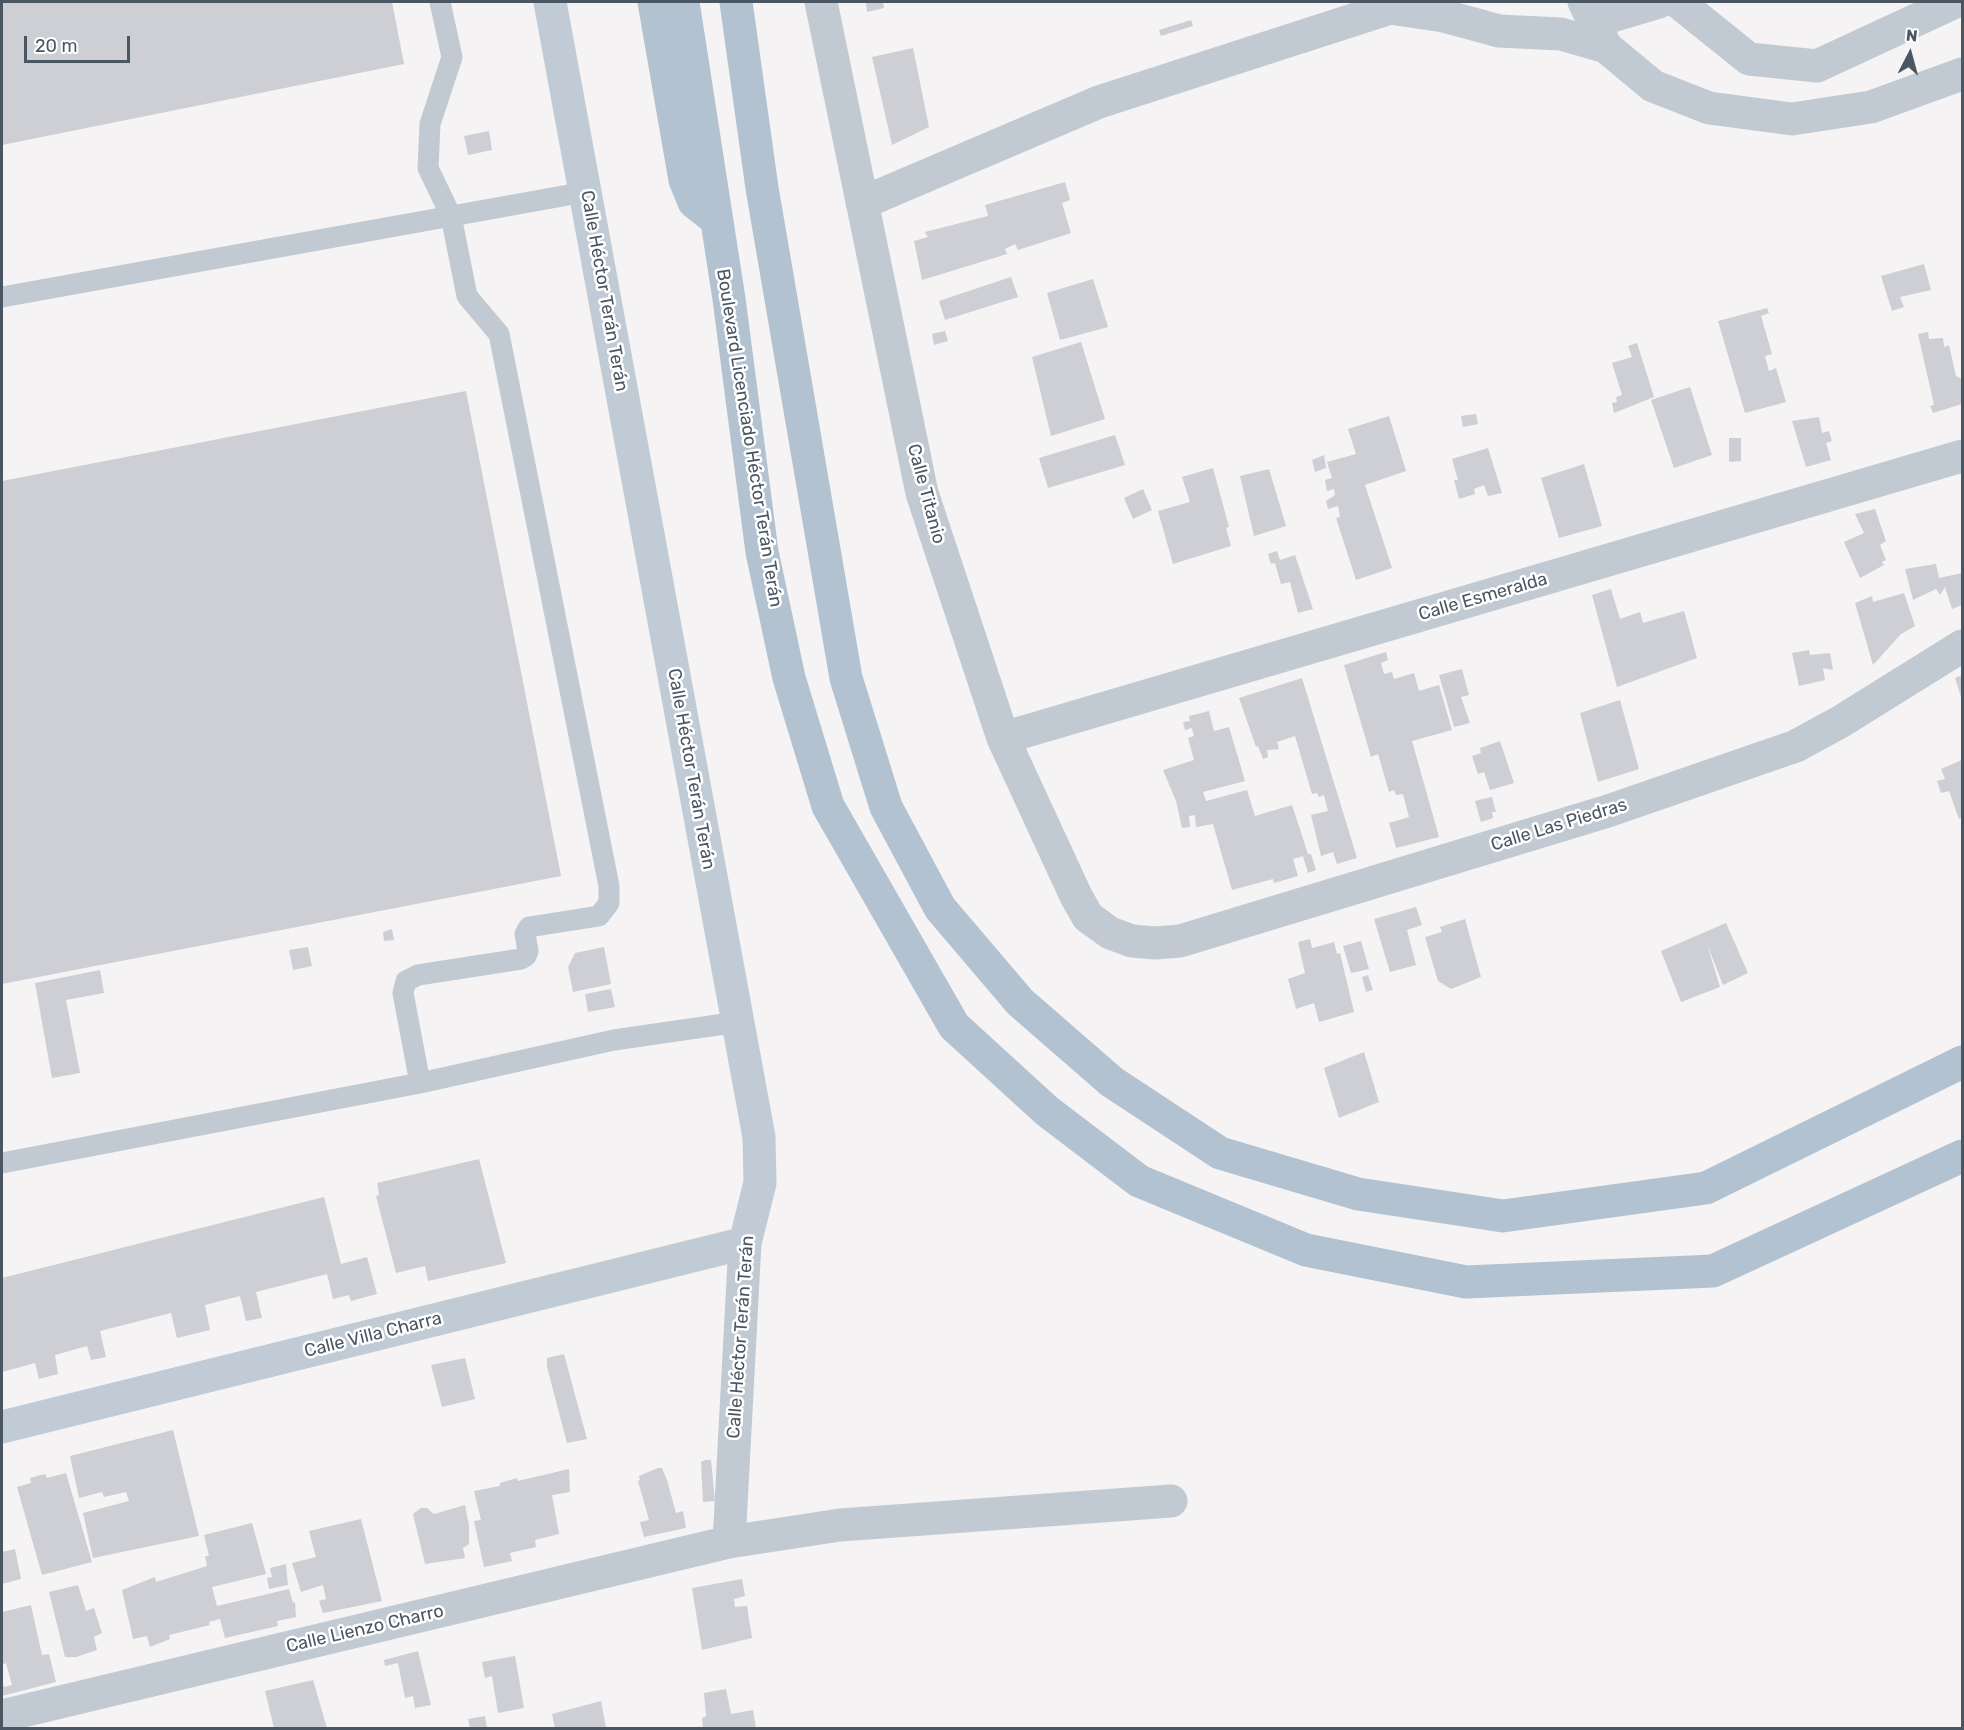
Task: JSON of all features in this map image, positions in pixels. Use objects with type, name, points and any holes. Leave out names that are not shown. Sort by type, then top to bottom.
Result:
[{"type":"main road","points":[[654,2],[685,180],[694,201],[715,218]]},
{"type":"main road","name":"Boulevard Licenciado Héctor Terán Terán","points":[[683,2],[729,299],[762,552],[789,678],[828,806],[954,1026],[1047,1111],[1139,1181],[1306,1250],[1466,1282],[1713,1270],[1962,1156]]},
{"type":"main road","points":[[736,2],[762,188],[846,678],[886,807],[940,908],[1020,1002],[1112,1082],[1220,1153],[1358,1194],[1503,1216],[1706,1188],[1962,1062]]},
{"type":"street","name":"Calle Héctor Terán Terán","points":[[550,2],[759,1137],[760,1183],[745,1243],[729,1542]]},
{"type":"street","name":"Calle Titanio","points":[[821,2],[922,493],[1003,738],[1088,917],[1110,933],[1132,941]]},
{"type":"street","points":[[862,203],[1100,102],[1391,5],[1444,16],[1498,31],[1561,34],[1659,2]]},
{"type":"street","points":[[1678,2],[1749,59],[1817,66],[1954,2]]},
{"type":"street","points":[[1594,23],[1653,86],[1709,108],[1792,119],[1871,107],[1962,74]]},
{"type":"street","name":"Calle Esmeralda","points":[[1003,738],[1962,456]]},
{"type":"street","name":"Calle Las Piedras","points":[[1132,941],[1155,943],[1192,938],[1608,811],[1796,746],[1840,722],[1962,646]]},
{"type":"street","name":"Calle Villa Charra","points":[[2,1427],[745,1243]]},
{"type":"street","name":"Calle Lienzo Charro","points":[[2,1716],[729,1542],[840,1525],[1171,1501]]},
{"type":"lane","points":[[420,1083],[403,993],[406,981],[418,975],[521,959],[528,951],[525,934],[529,927],[599,916],[609,903],[606,875],[499,334],[467,296],[451,216],[428,168],[430,124],[452,57],[440,2]]},
{"type":"lane","points":[[2,297],[585,192]]},
{"type":"lane","points":[[2,1163],[420,1083],[614,1040],[738,1022]]},
{"type":"building","points":[[2,2],[392,2],[404,64],[2,145]]},
{"type":"building","points":[[866,2],[883,2],[884,8],[867,12]]},
{"type":"building","points":[[1191,20],[1193,26],[1161,36],[1159,30]]},
{"type":"building","points":[[913,48],[929,127],[892,145],[872,57]]},
{"type":"building","points":[[489,131],[492,150],[468,155],[464,136]]},
{"type":"building","points":[[1065,182],[1070,200],[1062,203],[1071,233],[1018,250],[1015,244],[1005,249],[1007,254],[922,280],[914,241],[928,237],[925,232],[988,216],[985,205]]},
{"type":"building","points":[[1924,264],[1931,290],[1900,297],[1904,307],[1892,311],[1881,276]]},
{"type":"building","points":[[1011,277],[1018,297],[945,320],[939,301]]},
{"type":"building","points":[[1093,279],[1108,327],[1060,340],[1047,293]]},
{"type":"building","points":[[1767,308],[1769,313],[1761,316],[1772,354],[1765,356],[1769,371],[1776,368],[1786,402],[1745,413],[1718,321]]},
{"type":"building","points":[[945,331],[948,341],[934,345],[932,334]]},
{"type":"building","points":[[1928,332],[1929,339],[1943,338],[1944,347],[1949,345],[1956,376],[1962,379],[1962,404],[1933,413],[1930,406],[1934,405],[1918,334]]},
{"type":"building","points":[[1081,342],[1105,419],[1051,436],[1032,357]]},
{"type":"building","points":[[1637,343],[1654,397],[1614,413],[1612,403],[1617,402],[1616,397],[1622,395],[1612,363],[1632,357],[1628,346]]},
{"type":"building","points":[[1690,387],[1712,455],[1674,468],[1651,400]]},
{"type":"building","points":[[466,391],[561,876],[2,984],[2,481]]},
{"type":"building","points":[[1476,414],[1478,424],[1463,427],[1461,416]]},
{"type":"building","points":[[1389,416],[1406,471],[1365,485],[1392,568],[1356,580],[1336,518],[1340,517],[1338,506],[1328,509],[1326,501],[1335,495],[1334,489],[1327,491],[1325,480],[1332,478],[1327,462],[1356,454],[1348,429]]},
{"type":"building","points":[[1819,417],[1822,433],[1829,431],[1832,441],[1826,443],[1831,460],[1806,467],[1792,421]]},
{"type":"building","points":[[1115,435],[1125,465],[1048,488],[1039,458]]},
{"type":"building","points":[[1729,438],[1741,438],[1741,461],[1729,462]]},
{"type":"building","points":[[1488,448],[1502,493],[1488,496],[1484,485],[1474,489],[1475,494],[1459,499],[1454,480],[1458,480],[1452,459]]},
{"type":"building","points":[[1324,455],[1326,468],[1315,472],[1312,460]]},
{"type":"building","points":[[1584,464],[1602,526],[1559,538],[1541,478]]},
{"type":"building","points":[[1213,468],[1229,527],[1226,528],[1231,546],[1173,564],[1158,511],[1190,502],[1182,477]]},
{"type":"building","points":[[1269,469],[1286,526],[1254,536],[1240,476]]},
{"type":"building","points":[[1143,489],[1152,510],[1133,519],[1124,498]]},
{"type":"building","points":[[1875,509],[1886,541],[1880,545],[1886,560],[1882,562],[1884,565],[1860,578],[1844,542],[1864,533],[1855,514]]},
{"type":"building","points":[[1277,551],[1280,560],[1295,555],[1313,609],[1298,613],[1290,582],[1281,584],[1275,563],[1271,564],[1268,554]]},
{"type":"building","points":[[1936,564],[1939,578],[1962,573],[1962,605],[1952,609],[1945,587],[1940,595],[1936,589],[1913,600],[1905,569]]},
{"type":"building","points":[[1611,589],[1620,619],[1640,612],[1643,623],[1684,611],[1697,658],[1617,687],[1592,595]]},
{"type":"building","points":[[1904,593],[1915,626],[1901,634],[1873,665],[1855,603],[1872,596],[1873,602]]},
{"type":"building","points":[[1809,650],[1810,655],[1830,653],[1833,670],[1823,668],[1825,680],[1799,686],[1792,653]]},
{"type":"building","points":[[1386,652],[1388,660],[1381,663],[1384,674],[1392,672],[1394,679],[1414,673],[1419,691],[1439,685],[1452,730],[1412,741],[1439,837],[1396,848],[1389,823],[1409,817],[1403,794],[1396,795],[1394,790],[1389,792],[1378,754],[1371,757],[1344,665]]},
{"type":"building","points":[[1462,669],[1469,695],[1461,697],[1470,723],[1454,727],[1439,675]]},
{"type":"building","points":[[1962,675],[1962,700],[1955,678]]},
{"type":"building","points":[[1302,678],[1357,858],[1337,864],[1333,852],[1321,856],[1311,815],[1328,811],[1324,795],[1319,797],[1317,793],[1312,794],[1295,736],[1277,742],[1279,749],[1267,750],[1268,757],[1263,759],[1258,746],[1256,747],[1239,698]]},
{"type":"building","points":[[1620,700],[1639,769],[1598,782],[1580,713]]},
{"type":"building","points":[[1209,711],[1214,731],[1229,727],[1245,781],[1203,792],[1206,801],[1247,790],[1255,816],[1292,805],[1308,854],[1311,854],[1316,870],[1308,873],[1303,856],[1293,859],[1298,876],[1274,883],[1273,879],[1232,890],[1213,824],[1196,827],[1195,815],[1189,816],[1190,827],[1182,828],[1176,801],[1163,770],[1194,760],[1188,738],[1194,736],[1192,728],[1185,730],[1183,722],[1190,721],[1189,716]]},
{"type":"building","points":[[1500,741],[1514,783],[1490,790],[1484,772],[1478,774],[1472,756],[1481,753],[1480,748]]},
{"type":"building","points":[[1962,760],[1962,817],[1959,819],[1949,791],[1941,793],[1937,781],[1945,779],[1941,769]]},
{"type":"building","points":[[1492,797],[1496,812],[1492,812],[1493,818],[1481,822],[1475,801]]},
{"type":"building","points":[[1416,907],[1422,925],[1407,930],[1416,965],[1390,972],[1374,919]]},
{"type":"building","points":[[1465,919],[1481,977],[1451,989],[1438,981],[1425,937],[1442,932],[1440,927]]},
{"type":"building","points":[[1726,923],[1748,973],[1723,985],[1707,944],[1720,987],[1681,1002],[1661,951]]},
{"type":"building","points":[[392,929],[394,940],[384,941],[383,932]]},
{"type":"building","points":[[1310,939],[1312,948],[1334,942],[1337,954],[1340,953],[1354,1012],[1319,1022],[1314,1003],[1296,1009],[1288,979],[1305,973],[1298,942]]},
{"type":"building","points":[[1361,941],[1369,969],[1351,973],[1343,946]]},
{"type":"building","points":[[308,947],[312,966],[293,970],[289,950]]},
{"type":"building","points":[[604,947],[611,984],[573,992],[568,967],[575,953]]},
{"type":"building","points":[[100,970],[104,993],[66,1000],[80,1073],[52,1078],[35,983]]},
{"type":"building","points":[[1368,975],[1373,990],[1366,992],[1362,977]]},
{"type":"building","points":[[611,989],[615,1007],[588,1012],[585,994]]},
{"type":"building","points":[[1364,1052],[1379,1102],[1339,1118],[1324,1068]]},
{"type":"building","points":[[479,1159],[506,1263],[428,1281],[425,1266],[396,1273],[376,1196],[379,1195],[377,1183]]},
{"type":"building","points":[[324,1197],[341,1264],[367,1257],[377,1294],[351,1301],[349,1295],[333,1299],[327,1274],[256,1292],[262,1318],[246,1321],[240,1296],[205,1305],[210,1330],[177,1338],[171,1313],[100,1331],[106,1357],[91,1360],[87,1346],[55,1355],[58,1374],[39,1379],[35,1363],[2,1372],[2,1278]]},
{"type":"building","points":[[564,1354],[587,1439],[567,1443],[547,1367],[547,1358]]},
{"type":"building","points":[[465,1358],[475,1399],[442,1407],[431,1365]]},
{"type":"building","points":[[173,1430],[199,1536],[93,1558],[83,1513],[129,1501],[126,1492],[104,1497],[102,1492],[79,1498],[70,1456]]},
{"type":"building","points":[[711,1460],[715,1501],[703,1502],[701,1462]]},
{"type":"building","points":[[662,1468],[667,1480],[676,1513],[683,1511],[686,1528],[644,1537],[640,1522],[649,1520],[638,1481],[639,1476]]},
{"type":"building","points":[[569,1469],[570,1492],[552,1495],[559,1534],[535,1540],[536,1547],[510,1553],[512,1561],[484,1567],[474,1521],[481,1520],[474,1491],[500,1486],[500,1483],[517,1478],[518,1481]]},
{"type":"building","points":[[66,1473],[92,1562],[42,1575],[17,1487],[31,1483],[30,1478],[45,1474],[47,1478]]},
{"type":"building","points":[[465,1505],[469,1526],[469,1544],[463,1548],[465,1558],[425,1564],[413,1514],[421,1508],[427,1508],[434,1514]]},
{"type":"building","points":[[361,1519],[382,1601],[323,1613],[319,1601],[326,1599],[323,1585],[301,1592],[292,1563],[316,1557],[309,1531]]},
{"type":"building","points":[[252,1523],[266,1574],[212,1587],[217,1606],[289,1589],[293,1603],[295,1602],[296,1617],[277,1621],[278,1626],[225,1638],[220,1619],[209,1622],[210,1625],[169,1635],[170,1639],[150,1647],[147,1636],[133,1639],[122,1590],[155,1577],[156,1582],[207,1566],[205,1556],[209,1556],[204,1535]]},
{"type":"building","points":[[15,1549],[21,1579],[2,1584],[2,1552]]},
{"type":"building","points":[[286,1564],[288,1585],[269,1589],[267,1578],[272,1577],[270,1568]]},
{"type":"building","points":[[742,1579],[745,1596],[734,1599],[735,1607],[747,1606],[752,1638],[702,1650],[692,1588]]},
{"type":"building","points":[[78,1585],[86,1611],[94,1608],[102,1633],[94,1637],[97,1650],[76,1657],[65,1657],[49,1592]]},
{"type":"building","points":[[31,1605],[42,1655],[49,1654],[56,1682],[2,1696],[2,1681],[4,1687],[12,1685],[6,1663],[2,1665],[2,1612]]},
{"type":"building","points":[[418,1651],[431,1705],[415,1708],[413,1696],[405,1698],[398,1663],[385,1666],[384,1660]]},
{"type":"building","points":[[515,1656],[524,1708],[498,1713],[492,1676],[485,1678],[482,1662]]},
{"type":"building","points":[[313,1680],[327,1728],[274,1728],[265,1691]]},
{"type":"building","points":[[726,1689],[731,1714],[753,1710],[756,1728],[703,1728],[702,1718],[706,1716],[704,1693]]},
{"type":"building","points":[[601,1701],[606,1728],[555,1728],[552,1714]]},
{"type":"building","points":[[485,1716],[487,1728],[470,1728],[468,1719]]}]
